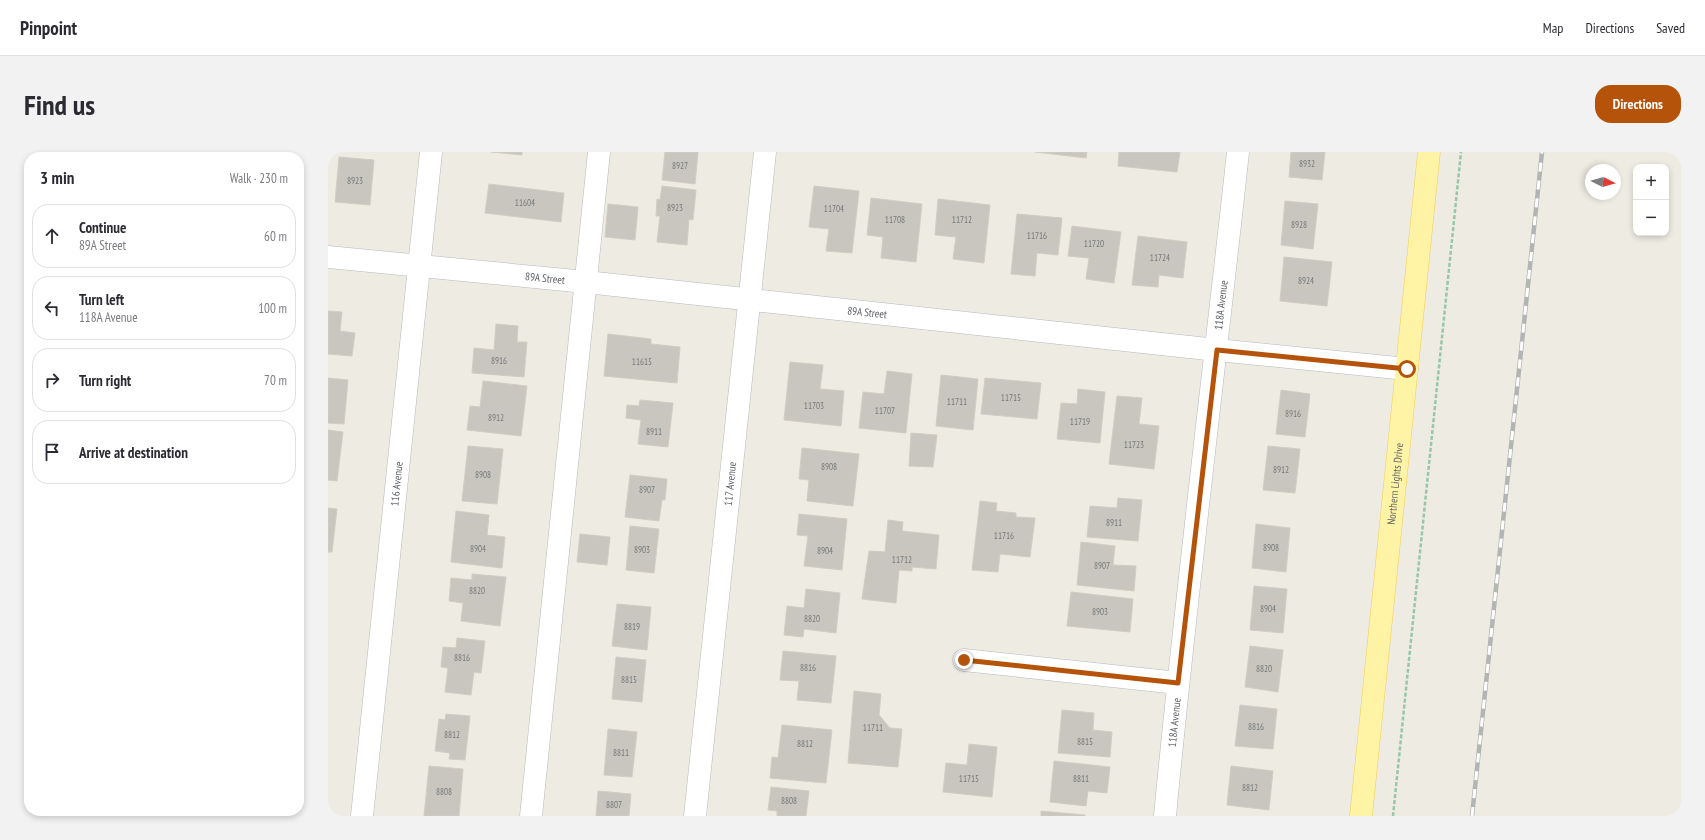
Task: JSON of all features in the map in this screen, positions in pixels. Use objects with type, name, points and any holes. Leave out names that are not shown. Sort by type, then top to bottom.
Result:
[{"type":"main road","name":"Northern Lights Drive","points":[[1361,816],[1429,152]]},
{"type":"street","name":"116 Avenue","points":[[362,816],[431,152]]},
{"type":"street","points":[[531,816],[599,152]]},
{"type":"street","name":"117 Avenue","points":[[695,816],[765,152]]},
{"type":"street","name":"118A Avenue","points":[[1165,816],[1178,683],[1217,350],[1238,152]]},
{"type":"street","name":"89A Street","points":[[328,257],[586,282],[1407,369]]},
{"type":"street","points":[[964,660],[1178,683]]},
{"type":"path","points":[[1393,816],[1461,152]]},
{"type":"building","points":[[491,152],[522,152],[522,155]]},
{"type":"building","points":[[665,152],[698,152],[695,184],[662,180]]},
{"type":"building","points":[[1035,152],[1087,152],[1086,158]]},
{"type":"building","points":[[1119,152],[1180,152],[1177,172],[1118,166]]},
{"type":"building","points":[[1291,152],[1325,152],[1322,180],[1289,177]]},
{"type":"building","points":[[339,157],[374,160],[370,205],[335,202]]},
{"type":"building","points":[[489,184],[564,193],[561,222],[485,213]]},
{"type":"building","points":[[662,186],[696,190],[693,220],[689,219],[687,245],[657,242],[660,216],[656,216],[657,199],[660,200]]},
{"type":"building","points":[[814,186],[859,191],[852,253],[826,251],[829,229],[809,227]]},
{"type":"building","points":[[871,198],[922,204],[916,262],[881,258],[883,237],[867,235]]},
{"type":"building","points":[[938,199],[990,205],[984,263],[953,259],[956,237],[935,235]]},
{"type":"building","points":[[1285,201],[1318,204],[1313,249],[1281,245]]},
{"type":"building","points":[[608,204],[638,207],[635,240],[605,237]]},
{"type":"building","points":[[1017,214],[1062,218],[1058,255],[1037,253],[1035,276],[1011,274]]},
{"type":"building","points":[[1072,226],[1121,232],[1114,283],[1086,279],[1089,258],[1068,256]]},
{"type":"building","points":[[1138,236],[1187,242],[1183,278],[1159,275],[1158,287],[1132,285]]},
{"type":"building","points":[[1284,257],[1332,262],[1327,306],[1280,301]]},
{"type":"building","points":[[328,311],[342,312],[340,331],[355,333],[352,356],[328,354]]},
{"type":"building","points":[[496,324],[518,326],[517,342],[527,342],[524,377],[472,373],[474,348],[494,350]]},
{"type":"building","points":[[608,334],[651,339],[651,344],[680,347],[677,383],[604,376]]},
{"type":"building","points":[[790,362],[823,365],[820,389],[844,391],[841,426],[784,420]]},
{"type":"building","points":[[887,371],[912,374],[906,433],[859,428],[863,392],[884,394]]},
{"type":"building","points":[[941,375],[978,379],[973,430],[936,426]]},
{"type":"building","points":[[328,378],[348,380],[344,424],[328,423]]},
{"type":"building","points":[[985,378],[1041,383],[1037,419],[981,414]]},
{"type":"building","points":[[483,381],[527,386],[521,436],[467,430],[470,406],[480,407]]},
{"type":"building","points":[[1078,389],[1105,392],[1100,443],[1057,439],[1061,403],[1077,404]]},
{"type":"building","points":[[1281,390],[1310,394],[1305,437],[1276,434]]},
{"type":"building","points":[[1117,396],[1142,398],[1139,424],[1159,426],[1154,469],[1109,464]]},
{"type":"building","points":[[640,400],[673,403],[668,447],[638,444],[641,420],[626,418],[627,405],[639,406]]},
{"type":"building","points":[[328,430],[343,432],[337,481],[328,480]]},
{"type":"building","points":[[911,433],[937,435],[933,467],[909,466]]},
{"type":"building","points":[[468,446],[503,449],[497,504],[462,501]]},
{"type":"building","points":[[1268,446],[1300,449],[1295,493],[1263,490]]},
{"type":"building","points":[[802,448],[859,454],[853,506],[807,501],[809,480],[799,479]]},
{"type":"building","points":[[630,475],[667,479],[665,500],[662,500],[659,521],[625,517]]},
{"type":"building","points":[[1118,498],[1142,500],[1138,541],[1087,537],[1090,506],[1117,508]]},
{"type":"building","points":[[980,501],[997,503],[996,511],[1016,513],[1016,517],[1035,518],[1030,557],[1000,554],[998,572],[972,570]]},
{"type":"building","points":[[328,508],[337,509],[332,552],[328,552]]},
{"type":"building","points":[[456,511],[489,515],[487,535],[505,537],[502,568],[451,562]]},
{"type":"building","points":[[799,514],[847,519],[842,570],[804,566],[808,536],[797,535]]},
{"type":"building","points":[[888,520],[903,522],[902,531],[939,535],[936,569],[912,567],[912,571],[899,570],[896,603],[862,599],[869,551],[885,552]]},
{"type":"building","points":[[1256,524],[1290,528],[1286,572],[1252,568]]},
{"type":"building","points":[[630,526],[659,529],[654,573],[626,570]]},
{"type":"building","points":[[580,534],[610,537],[607,565],[577,562]]},
{"type":"building","points":[[1081,542],[1115,546],[1113,565],[1136,566],[1134,591],[1077,585]]},
{"type":"building","points":[[472,574],[506,577],[500,626],[461,621],[463,603],[449,601],[451,578],[472,580]]},
{"type":"building","points":[[1254,586],[1287,589],[1283,633],[1250,630]]},
{"type":"building","points":[[806,589],[840,593],[836,633],[804,629],[803,637],[784,635],[787,606],[804,608]]},
{"type":"building","points":[[1071,592],[1133,599],[1130,632],[1067,626]]},
{"type":"building","points":[[617,604],[651,607],[647,650],[612,646]]},
{"type":"building","points":[[457,638],[485,641],[481,673],[474,672],[471,695],[445,692],[448,668],[441,667],[443,647],[456,648]]},
{"type":"building","points":[[1250,646],[1283,650],[1278,692],[1245,687]]},
{"type":"building","points":[[783,651],[836,656],[831,703],[797,700],[799,681],[780,680]]},
{"type":"building","points":[[616,657],[646,660],[642,702],[612,699]]},
{"type":"building","points":[[854,691],[881,694],[879,715],[890,728],[902,729],[898,767],[848,763]]},
{"type":"building","points":[[1240,705],[1277,709],[1273,749],[1235,746]]},
{"type":"building","points":[[1062,710],[1094,713],[1093,730],[1112,732],[1110,757],[1058,753]]},
{"type":"building","points":[[446,714],[470,716],[465,760],[449,759],[450,753],[435,751],[439,719],[445,720]]},
{"type":"building","points":[[782,725],[832,730],[826,783],[770,778],[772,757],[778,758]]},
{"type":"building","points":[[608,729],[637,732],[632,777],[604,775]]},
{"type":"building","points":[[969,744],[997,747],[992,797],[943,792],[946,763],[967,765]]},
{"type":"building","points":[[1054,761],[1110,767],[1107,793],[1088,791],[1086,806],[1050,802]]},
{"type":"building","points":[[429,766],[463,769],[459,816],[424,816]]},
{"type":"building","points":[[1231,766],[1273,771],[1269,810],[1227,805]]},
{"type":"building","points":[[771,787],[809,791],[806,816],[777,816],[777,811],[768,810]]},
{"type":"building","points":[[598,791],[631,794],[629,816],[596,816]]},
{"type":"building","points":[[1041,811],[1085,815],[1085,816],[1041,816]]},
{"type":"railway","points":[[1472,816],[1542,152]]},
{"type":"route","points":[[964,660],[1178,683],[1217,350],[1407,369]]}]
